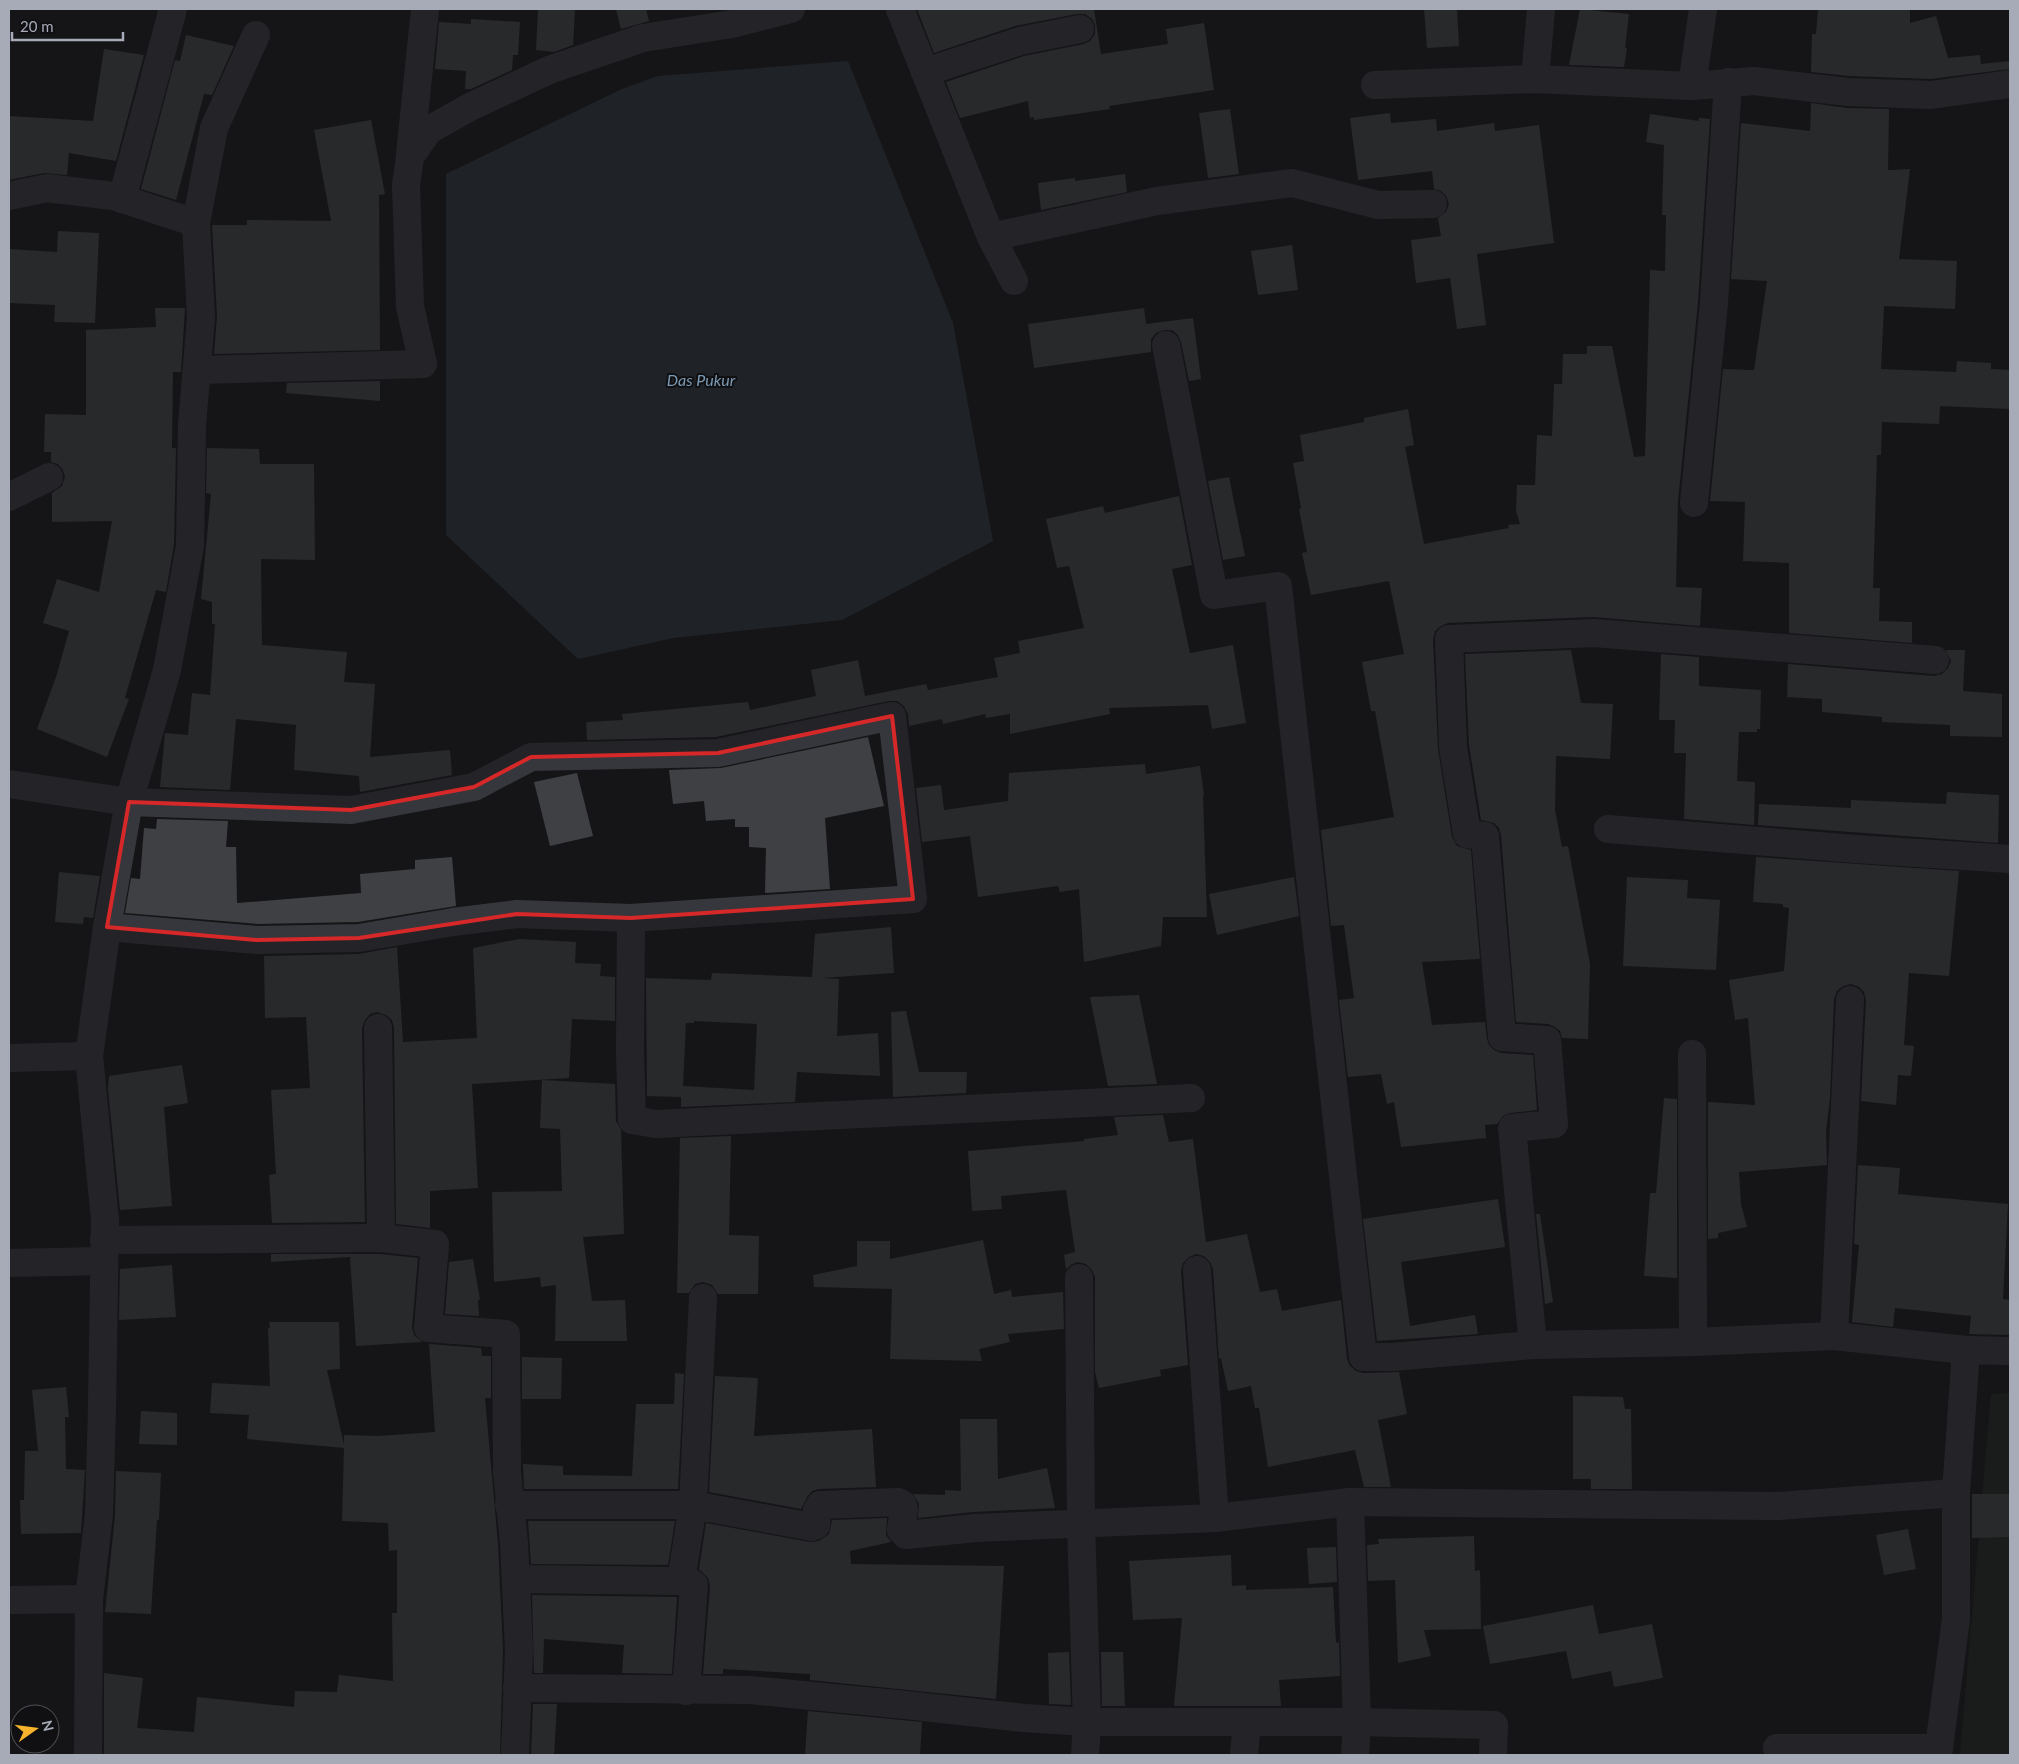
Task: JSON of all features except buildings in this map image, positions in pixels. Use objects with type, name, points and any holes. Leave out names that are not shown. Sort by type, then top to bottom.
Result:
[{"type":"street","points":[[122,199],[173,9]]},
{"type":"street","points":[[197,370],[423,364],[410,306],[406,185],[425,9]]},
{"type":"street","points":[[410,157],[429,130],[470,107],[549,70],[643,38],[732,24],[791,9]]},
{"type":"street","points":[[900,9],[991,237],[1014,281]]},
{"type":"street","points":[[1535,79],[1541,9]]},
{"type":"street","points":[[1692,86],[1703,9]]},
{"type":"street","points":[[926,72],[1020,41],[1080,29]]},
{"type":"street","points":[[88,1755],[89,1599],[98,1514],[105,1220],[89,1056],[107,926],[129,802],[167,670],[190,546],[192,425],[201,317],[196,223],[214,128],[256,35]]},
{"type":"street","points":[[1375,85],[1535,79],[1692,86],[1754,81],[1848,92],[1931,95],[2010,84]]},
{"type":"street","points":[[1694,503],[1714,303],[1728,82]]},
{"type":"street","points":[[991,237],[1157,201],[1292,183],[1378,205],[1433,204]]},
{"type":"street","points":[[9,196],[47,188],[122,199],[196,223]]},
{"type":"street","points":[[1166,345],[1214,595],[1278,586],[1363,1357],[1392,1357],[1533,1345],[1693,1342],[1834,1336],[1966,1350],[2010,1351]]},
{"type":"street","points":[[9,497],[49,477]]},
{"type":"street","points":[[1533,1345],[1512,1128],[1554,1124],[1548,1040],[1502,1037],[1485,836],[1467,834],[1453,747],[1448,638],[1594,633],[1935,660]]},
{"type":"street","points":[[9,784],[129,802],[351,810],[474,787],[531,758],[718,753],[892,716],[913,899],[631,918],[518,914],[350,938],[257,940],[107,926]]},
{"type":"street","points":[[1608,830],[1856,850],[2010,859]]},
{"type":"street","points":[[631,918],[630,1052],[632,1120],[666,1124],[1191,1098]]},
{"type":"street","points":[[1834,1336],[1850,1000]]},
{"type":"street","points":[[378,1028],[381,1238]]},
{"type":"street","points":[[1692,1054],[1693,1342]]},
{"type":"street","points":[[9,1058],[89,1056]]},
{"type":"street","points":[[9,1264],[104,1250],[381,1238],[435,1244],[428,1328],[506,1334],[507,1472],[516,1579],[519,1650],[515,1755]]},
{"type":"street","points":[[1197,1270],[1215,1518]]},
{"type":"street","points":[[1079,1278],[1081,1523],[1088,1722],[1085,1755]]},
{"type":"street","points":[[681,1581],[693,1504],[703,1298]]},
{"type":"street","points":[[1777,1748],[1938,1751],[1956,1619],[1956,1493],[1966,1350]]},
{"type":"street","points":[[509,1505],[693,1504],[814,1526],[816,1525],[817,1510],[820,1505],[898,1502],[902,1504],[904,1509],[901,1530],[906,1536],[975,1528],[1215,1518],[1350,1502],[1778,1506],[1956,1493]]},
{"type":"street","points":[[1350,1502],[1357,1722],[1355,1755]]},
{"type":"street","points":[[516,1579],[690,1582],[694,1585],[686,1691]]},
{"type":"street","points":[[9,1600],[89,1599]]},
{"type":"street","points":[[518,1688],[686,1691],[750,1690],[1024,1718],[1088,1722],[1357,1722],[1494,1725],[1493,1755]]},
{"type":"street","points":[[1244,1755],[1247,1722]]},
{"type":"highlighted area","points":[[892,716],[913,899],[631,918],[517,914],[359,938],[257,940],[107,927],[129,802],[351,810],[474,787],[531,757],[718,753]]},
{"type":"shaded area","points":[[2010,1393],[2010,1755],[1960,1755],[1991,1394]]},
{"type":"water","name":"Das Pukur","points":[[848,61],[953,323],[993,541],[842,620],[673,638],[578,659],[446,535],[446,174],[622,89],[658,76]]}]
